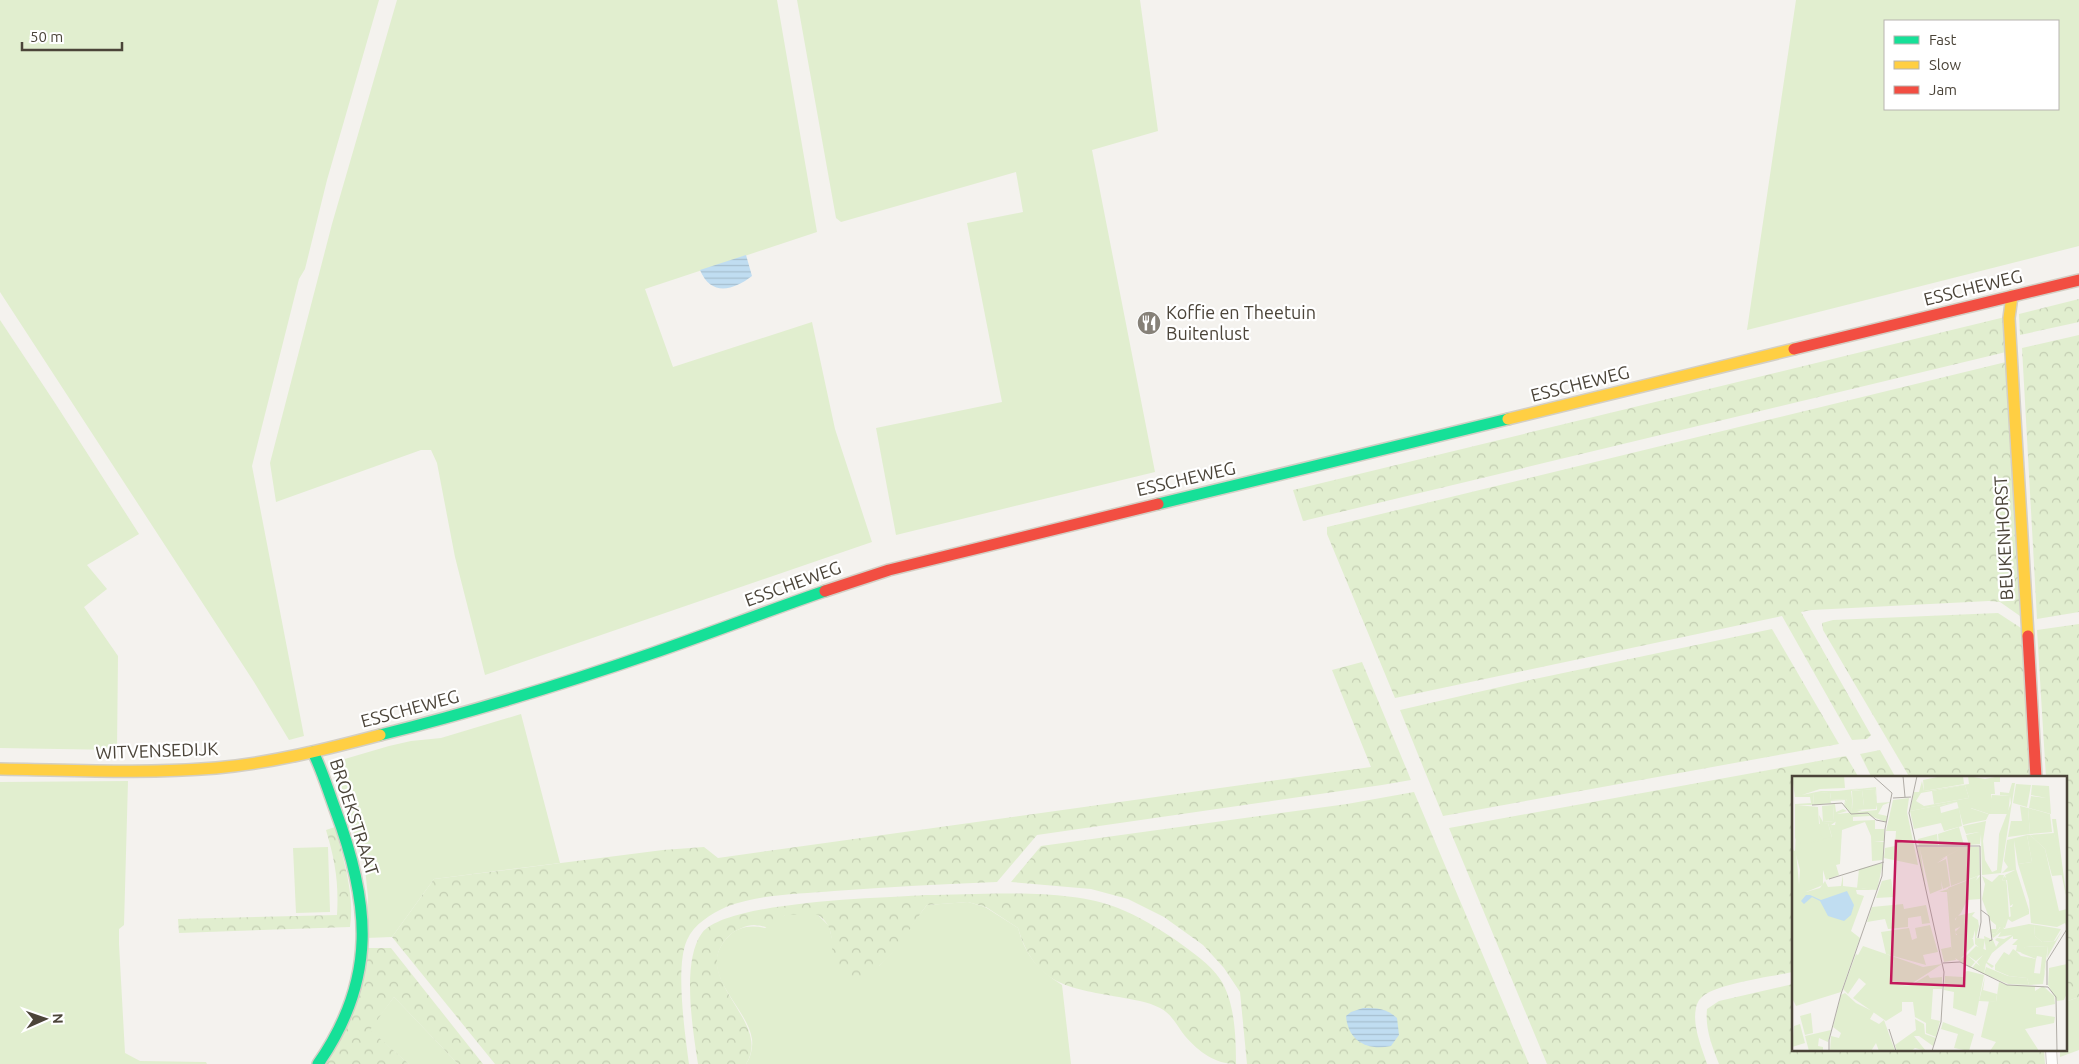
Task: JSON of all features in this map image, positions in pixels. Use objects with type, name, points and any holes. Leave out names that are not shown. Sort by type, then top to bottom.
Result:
[{"type":"street","name":"ESSCHEWEG","points":[[313,752],[532,693],[670,648],[859,579],[906,565],[2079,280]]},
{"type":"street","name":"BEUKENHORST","points":[[2012,296],[2009,318],[2036,776]]},
{"type":"street","name":"WITVENSEDIJK","points":[[0,769],[184,770],[247,764],[313,752]]},
{"type":"street","name":"BROEKSTRAAT","points":[[313,752],[352,856],[360,894],[362,921],[362,949],[349,1006],[341,1029],[332,1046],[318,1064]]},
{"type":"green space","points":[[0,0],[379,0],[327,180],[305,269],[299,279],[252,466],[304,736],[289,740],[254,682],[0,292]]},
{"type":"green space","points":[[397,0],[777,0],[817,232],[645,289],[673,367],[812,322],[835,429],[872,542],[485,675],[455,557],[437,463],[431,450],[421,450],[276,502],[270,463],[332,224]]},
{"type":"green space","points":[[797,0],[1140,0],[1158,131],[1092,150],[1155,472],[896,535],[876,428],[1002,402],[967,223],[1023,212],[1016,172],[841,222],[836,218]]},
{"type":"green space","points":[[1796,0],[2079,0],[2079,246],[1747,330]]},
{"type":"green space","points":[[2079,299],[2079,322],[2020,335],[2019,314]]},
{"type":"green space","points":[[2005,317],[2006,352],[1303,521],[1293,490]]},
{"type":"green space","points":[[0,320],[139,534],[87,565],[107,589],[84,607],[118,656],[117,750],[0,748]]},
{"type":"green space","points":[[2079,335],[2079,612],[2037,619],[2022,348]]},
{"type":"green space","points":[[2006,362],[2020,616],[2000,602],[1989,601],[1801,612],[1871,735],[1867,739],[1852,740],[1782,616],[1395,698],[1327,534],[1327,527]]},
{"type":"green space","points":[[1998,613],[2021,628],[2030,776],[1909,776],[1823,630],[1822,623],[1833,620]]},
{"type":"green space","points":[[2079,624],[2079,997],[2066,1002],[2066,776],[2046,776],[2037,630]]},
{"type":"green space","points":[[1772,629],[1839,744],[1443,816],[1400,710],[1530,680]]},
{"type":"green space","points":[[1362,662],[1411,780],[1037,835],[997,882],[794,894],[752,899],[726,907],[698,924],[690,934],[683,952],[681,983],[689,1064],[495,1064],[392,937],[434,879],[663,850],[704,847],[718,858],[1371,767],[1332,670]]},
{"type":"green space","points":[[521,714],[560,863],[434,879],[392,937],[366,938],[368,897],[365,868],[331,763],[411,741],[441,738]]},
{"type":"green space","points":[[1880,750],[1895,776],[1871,776],[1860,754]]},
{"type":"green space","points":[[1846,756],[1858,776],[1792,776],[1792,972],[1730,985],[1707,993],[1700,999],[1696,1007],[1695,1022],[1707,1064],[1547,1064],[1449,828]]},
{"type":"green space","points":[[128,781],[124,925],[119,929],[125,1053],[140,1061],[206,1062],[207,1064],[0,1064],[0,782]]},
{"type":"green space","points":[[1414,792],[1529,1064],[1247,1064],[1240,992],[1224,968],[1203,945],[1164,917],[1128,899],[1091,889],[1011,882],[1041,846],[1347,804]]},
{"type":"green space","points":[[335,827],[350,889],[350,927],[179,933],[178,919],[337,915],[336,872],[326,830]]},
{"type":"green space","points":[[328,847],[330,912],[296,913],[293,848]]},
{"type":"green space","points":[[1023,894],[1074,897],[1097,901],[1118,908],[1156,927],[1195,954],[1220,979],[1232,1009],[1236,1064],[1221,1062],[1202,1052],[1185,1036],[1168,1014],[1155,1006],[1140,1001],[1084,990],[1055,980],[1034,961],[1025,947],[1018,928],[986,907],[968,902],[927,905],[894,951],[872,971],[860,976],[848,976],[838,969],[833,956],[829,928],[827,923],[818,915],[785,915],[773,929],[754,925],[735,931],[719,951],[717,967],[723,983],[749,1032],[752,1048],[746,1064],[698,1064],[690,997],[690,978],[696,945],[702,933],[717,922],[741,914],[772,908],[842,900],[925,895]]},
{"type":"green space","points":[[968,902],[985,907],[1018,928],[1029,955],[1040,968],[1062,985],[1071,1064],[746,1064],[751,1052],[752,1039],[748,1026],[719,975],[717,962],[719,949],[729,936],[737,930],[746,927],[765,928],[785,915],[818,915],[829,926],[832,939],[879,966],[893,952],[927,905]]},
{"type":"green space","points":[[366,948],[391,948],[483,1064],[458,1064],[394,997],[370,1030],[409,1064],[323,1064]]},
{"type":"green space","points":[[1792,984],[1792,1052],[2044,1052],[2045,1064],[1719,1064],[1708,1030],[1707,1009],[1719,1001]]},
{"type":"green space","points":[[394,997],[458,1064],[409,1064],[369,1030]]},
{"type":"green space","points":[[2079,997],[2079,1050],[2060,1057],[2060,1052],[2066,1052],[2066,1002]]},
{"type":"water","points":[[746,255],[752,276],[738,285],[723,288],[717,287],[705,279],[700,270]]},
{"type":"water","points":[[1363,1008],[1381,1009],[1397,1018],[1399,1035],[1391,1046],[1374,1047],[1367,1045],[1360,1042],[1350,1032],[1346,1016]]},
{"type":"traffic: fast","points":[[1158,504],[1508,419]]},
{"type":"traffic: fast","points":[[380,735],[483,707],[585,676],[825,591]]},
{"type":"traffic: fast","points":[[313,752],[347,843],[356,876],[361,908],[362,939],[359,970],[351,1001],[337,1032],[318,1064]]},
{"type":"traffic: slow","points":[[2012,296],[2009,318],[2028,636]]},
{"type":"traffic: slow","points":[[1508,419],[1794,349]]},
{"type":"traffic: slow","points":[[0,769],[135,771],[216,768],[279,759],[380,735]]},
{"type":"traffic: jam","points":[[1794,349],[2079,280]]},
{"type":"traffic: jam","points":[[825,591],[889,570],[1158,504]]},
{"type":"traffic: jam","points":[[2028,636],[2036,776]]},
{"type":"place","name":"Koffie en Theetuin Buitenlust","points":[[1149,323]]}]
